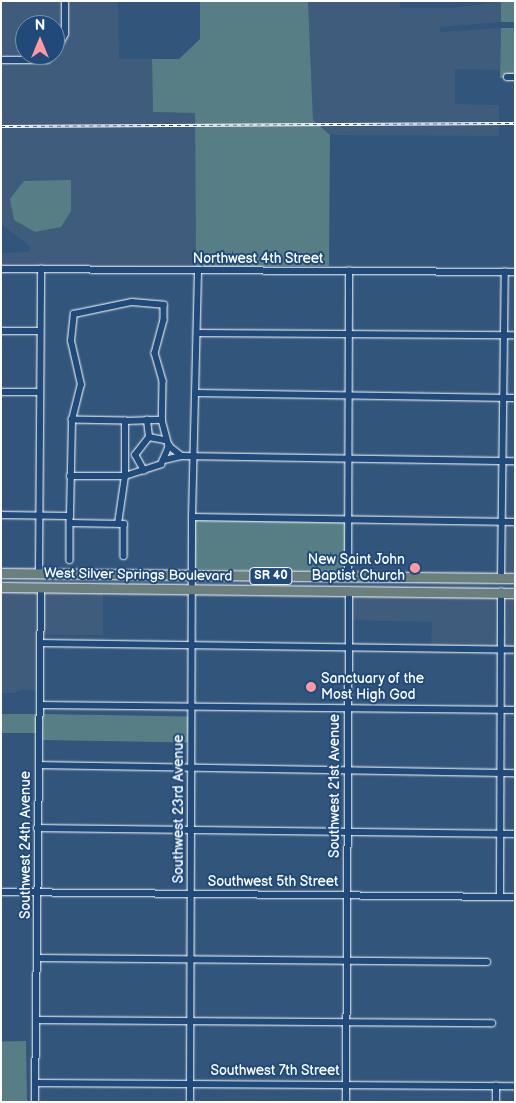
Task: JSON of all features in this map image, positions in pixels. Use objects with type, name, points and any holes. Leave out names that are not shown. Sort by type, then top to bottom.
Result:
[{"type":"main road","name":"West Silver Springs Boulevard","points":[[1,573],[515,579]]},
{"type":"main road","points":[[17,587],[34,579],[38,573]]},
{"type":"main road","points":[[41,588],[44,581],[67,574]]},
{"type":"main road","points":[[283,590],[289,586],[336,586],[348,576]]},
{"type":"main road","points":[[348,591],[362,580],[396,581],[400,577]]},
{"type":"main road","points":[[484,592],[501,578]]},
{"type":"main road","points":[[501,592],[515,579]]},
{"type":"main road","name":"West Silver Springs Boulevard","points":[[1,587],[515,592]]},
{"type":"street","points":[[65,1],[65,15]]},
{"type":"street","points":[[1,60],[15,60]]},
{"type":"street","points":[[507,77],[515,77]]},
{"type":"street","name":"Northwest 4th Street","points":[[1,269],[198,272],[349,270],[515,272]]},
{"type":"street","points":[[38,573],[40,269]]},
{"type":"street","points":[[348,576],[349,270]]},
{"type":"street","name":"Southwest 23rd Avenue","points":[[190,1102],[192,517],[196,456],[198,272]]},
{"type":"street","points":[[501,578],[505,272]]},
{"type":"street","points":[[70,560],[72,420],[81,385],[71,341],[74,314],[132,302],[164,304],[164,320],[155,353],[162,381],[162,420],[165,440],[169,446],[182,456]]},
{"type":"street","points":[[1,330],[40,331]]},
{"type":"street","points":[[198,334],[515,335]]},
{"type":"street","points":[[1,392],[40,392]]},
{"type":"street","points":[[197,393],[515,398]]},
{"type":"street","points":[[72,420],[162,420]]},
{"type":"street","points":[[144,471],[135,455],[149,437],[147,420]]},
{"type":"street","points":[[118,524],[124,476],[125,421]]},
{"type":"street","points":[[149,437],[165,440]]},
{"type":"street","points":[[164,460],[169,446]]},
{"type":"street","points":[[70,476],[124,476],[144,471],[164,460],[182,456],[515,461]]},
{"type":"street","points":[[1,516],[39,516],[124,524],[124,556]]},
{"type":"street","points":[[192,517],[515,522]]},
{"type":"street","name":"Southwest 24th Avenue","points":[[34,1102],[38,958],[37,828],[41,588]]},
{"type":"street","name":"Southwest 21st Avenue","points":[[346,1102],[348,591]]},
{"type":"street","points":[[500,896],[501,592]]},
{"type":"street","points":[[41,643],[515,650]]},
{"type":"street","points":[[40,705],[515,710]]},
{"type":"street","points":[[39,765],[515,772]]},
{"type":"street","points":[[37,828],[515,834]]},
{"type":"street","name":"Southwest 5th Street","points":[[1,892],[515,897]]},
{"type":"street","points":[[38,958],[486,962]]},
{"type":"street","points":[[37,1020],[492,1023]]},
{"type":"street","name":"Southwest 7th Street","points":[[35,1083],[515,1086]]},
{"type":"street","points":[[496,1086],[496,1102]]},
{"type":"shaded area","points":[[1,1],[62,1],[62,15],[15,15],[15,56],[1,57]]},
{"type":"shaded area","points":[[68,1],[118,1],[119,59],[152,59],[153,112],[195,113],[196,267],[1,266],[1,253],[28,252],[31,247],[1,224],[1,63],[15,63],[15,65],[65,65],[65,41],[67,36]]},
{"type":"shaded area","points":[[308,1],[400,1],[400,8],[454,8],[501,1],[501,22],[440,27],[440,32],[501,28],[500,70],[455,69],[455,104],[499,105],[499,136],[330,135],[313,120]]},
{"type":"shaded area","points":[[504,525],[515,525],[515,573],[504,573]]},
{"type":"shaded area","points":[[1,592],[39,592],[38,691],[23,689],[13,693],[1,693]]},
{"type":"shaded area","points":[[44,592],[103,592],[103,635],[44,635]]},
{"type":"shaded area","points":[[350,594],[498,596],[498,647],[431,647],[432,622],[349,620]]},
{"type":"shaded area","points":[[503,596],[515,596],[515,647],[503,647]]},
{"type":"green space","points":[[200,1],[308,1],[313,120],[330,135],[329,266],[196,267],[195,113],[153,112],[152,59],[179,59],[200,39]]},
{"type":"green space","points":[[501,1],[515,1],[515,22],[501,22]]},
{"type":"green space","points":[[501,28],[515,28],[515,74],[505,74],[505,78],[500,78]]},
{"type":"green space","points":[[71,180],[71,211],[61,227],[35,232],[14,220],[10,199],[24,181]]},
{"type":"green space","points":[[194,520],[346,523],[345,572],[193,569]]},
{"type":"green space","points":[[1,714],[37,714],[37,733],[1,733]]},
{"type":"green space","points":[[43,714],[189,717],[189,743],[43,740]]},
{"type":"green space","points":[[1,1041],[26,1041],[27,1102],[1,1102]]},
{"type":"railway","points":[[1,126],[515,123]]},
{"type":"place","name":"New Saint John Baptist Church","points":[[415,568]]},
{"type":"place","name":"Sanctuary of the Most High God","points":[[311,687]]}]
